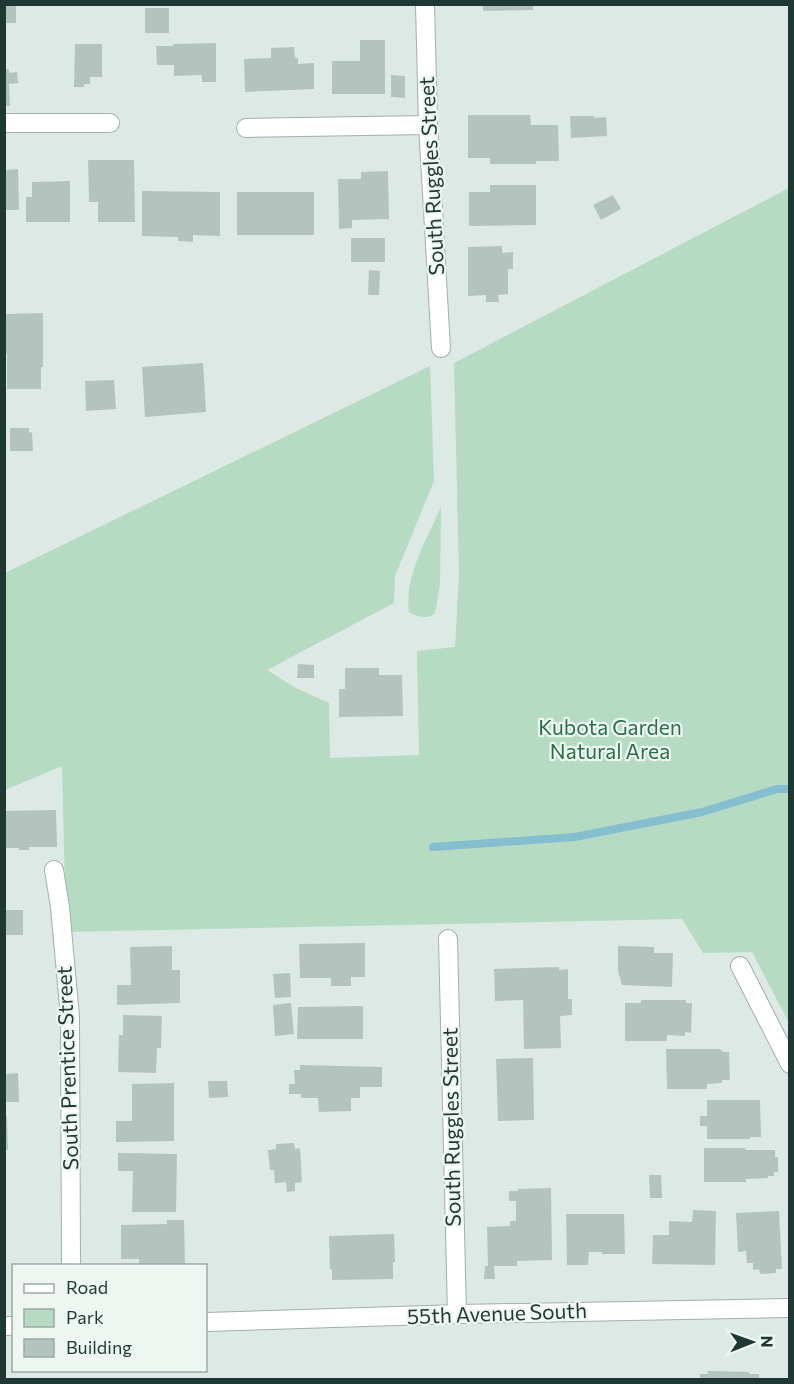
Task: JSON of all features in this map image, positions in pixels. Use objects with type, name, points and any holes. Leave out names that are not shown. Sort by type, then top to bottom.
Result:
[{"type":"street","name":"South Ruggles Street","points":[[425,4],[428,125],[441,348]]},
{"type":"street","points":[[4,123],[110,123]]},
{"type":"street","points":[[246,128],[428,125]]},
{"type":"street","name":"South Prentice Street","points":[[54,870],[60,907],[70,1017],[71,1264]]},
{"type":"street","name":"South Ruggles Street","points":[[448,939],[457,1314]]},
{"type":"street","points":[[740,966],[789,1064]]},
{"type":"street","name":"55th Avenue South","points":[[207,1322],[646,1309],[789,1308]]},
{"type":"green space","name":"Kubota Garden Natural Area","points":[[789,188],[789,1023],[752,952],[703,953],[682,919],[66,932],[62,766],[5,790],[5,573],[430,366],[434,481],[395,576],[394,603],[267,670],[296,688],[329,703],[330,758],[419,755],[417,651],[455,647],[459,575],[454,363]]},
{"type":"green space","points":[[441,507],[440,585],[435,613],[422,617],[409,612],[410,585],[418,558]]},
{"type":"building","points":[[4,4],[16,4],[16,23],[4,23]]},
{"type":"building","points":[[483,4],[533,4],[533,10],[483,11]]},
{"type":"building","points":[[145,8],[169,8],[169,33],[145,33]]},
{"type":"building","points":[[360,40],[385,40],[385,94],[332,94],[332,61],[360,61]]},
{"type":"building","points":[[216,43],[216,82],[202,82],[202,75],[174,76],[174,65],[157,65],[156,46]]},
{"type":"building","points":[[75,44],[102,44],[102,77],[90,77],[90,84],[84,84],[84,87],[74,87]]},
{"type":"building","points":[[294,47],[298,64],[314,63],[314,89],[245,92],[244,59],[271,58],[271,48]]},
{"type":"building","points":[[4,69],[9,69],[9,73],[17,72],[18,83],[9,84],[10,106],[4,106]]},
{"type":"building","points":[[391,75],[405,76],[405,98],[391,97]]},
{"type":"building","points":[[468,115],[530,115],[531,125],[558,125],[559,161],[536,161],[536,164],[490,164],[490,158],[468,158]]},
{"type":"building","points":[[570,116],[606,117],[607,136],[571,138]]},
{"type":"building","points":[[88,160],[134,160],[135,222],[98,222],[98,202],[89,202]]},
{"type":"building","points":[[18,169],[19,210],[4,210],[4,170]]},
{"type":"building","points":[[388,171],[389,219],[352,220],[352,228],[339,229],[338,179],[361,179],[361,172]]},
{"type":"building","points":[[70,181],[70,222],[26,222],[26,197],[32,197],[32,182]]},
{"type":"building","points":[[490,185],[536,185],[536,225],[469,226],[469,192],[490,192]]},
{"type":"building","points":[[142,191],[220,192],[220,236],[193,235],[193,242],[178,241],[178,237],[142,236]]},
{"type":"building","points":[[237,192],[314,192],[314,235],[237,235]]},
{"type":"building","points":[[613,195],[621,209],[601,220],[593,205]]},
{"type":"building","points":[[351,238],[385,238],[385,262],[351,262]]},
{"type":"building","points":[[502,246],[502,253],[513,252],[513,269],[508,269],[508,294],[498,295],[499,302],[486,302],[486,295],[468,296],[468,247]]},
{"type":"building","points":[[369,270],[380,271],[379,295],[368,295]]},
{"type":"building","points":[[43,313],[41,389],[7,389],[7,354],[4,354],[6,314]]},
{"type":"building","points":[[203,363],[206,412],[145,417],[142,367]]},
{"type":"building","points":[[114,380],[116,409],[86,411],[85,381]]},
{"type":"building","points":[[10,428],[29,428],[29,433],[32,432],[33,451],[10,451]]},
{"type":"building","points":[[298,664],[314,665],[314,678],[297,678]]},
{"type":"building","points":[[345,668],[379,668],[379,675],[402,675],[403,716],[339,717],[339,689],[345,689]]},
{"type":"building","points":[[56,810],[57,847],[29,847],[29,850],[4,848],[4,811]]},
{"type":"building","points":[[4,910],[23,910],[23,935],[4,935]]},
{"type":"building","points":[[365,943],[365,977],[351,977],[351,986],[331,986],[331,978],[300,978],[299,944]]},
{"type":"building","points":[[172,946],[172,970],[180,970],[180,1003],[117,1005],[117,985],[131,985],[130,947]]},
{"type":"building","points":[[618,946],[654,947],[654,953],[673,953],[672,987],[622,985],[618,971]]},
{"type":"building","points":[[559,967],[559,970],[568,969],[568,999],[572,999],[572,1015],[560,1016],[561,1048],[524,1049],[523,1000],[495,1001],[494,969]]},
{"type":"building","points":[[290,973],[291,997],[275,998],[273,974]]},
{"type":"building","points":[[641,1000],[686,1000],[686,1003],[692,1003],[691,1033],[685,1032],[685,1036],[667,1035],[667,1041],[625,1041],[625,1003],[641,1003]]},
{"type":"building","points":[[291,1003],[294,1034],[275,1036],[273,1005]]},
{"type":"building","points":[[363,1006],[363,1039],[297,1039],[298,1007]]},
{"type":"building","points":[[123,1015],[162,1016],[161,1048],[157,1048],[156,1073],[118,1072],[119,1035],[123,1035]]},
{"type":"building","points":[[666,1049],[720,1049],[723,1052],[729,1052],[730,1080],[707,1084],[707,1089],[667,1089]]},
{"type":"building","points":[[533,1058],[534,1120],[498,1121],[496,1059]]},
{"type":"building","points":[[300,1065],[382,1067],[382,1087],[360,1087],[360,1098],[351,1098],[351,1111],[319,1112],[318,1098],[301,1098],[301,1094],[289,1094],[289,1084],[295,1084],[294,1070],[300,1070]]},
{"type":"building","points":[[18,1073],[19,1102],[4,1102],[4,1074]]},
{"type":"building","points":[[208,1081],[227,1081],[228,1097],[209,1098]]},
{"type":"building","points":[[174,1083],[174,1141],[116,1142],[116,1121],[132,1121],[132,1084]]},
{"type":"building","points":[[707,1100],[760,1100],[761,1137],[707,1139],[707,1126],[700,1126],[700,1116],[707,1116]]},
{"type":"building","points":[[4,1116],[7,1116],[8,1150],[4,1150]]},
{"type":"building","points":[[294,1143],[295,1149],[300,1148],[302,1182],[295,1183],[295,1191],[287,1192],[286,1182],[275,1183],[274,1170],[270,1170],[268,1150],[276,1149],[276,1144]]},
{"type":"building","points":[[704,1148],[775,1150],[775,1157],[778,1157],[778,1172],[774,1172],[774,1176],[768,1176],[768,1178],[746,1179],[746,1182],[704,1182]]},
{"type":"building","points":[[118,1153],[177,1154],[176,1212],[132,1212],[133,1171],[118,1171]]},
{"type":"building","points":[[649,1175],[661,1175],[662,1198],[650,1198]]},
{"type":"building","points":[[551,1188],[552,1260],[517,1261],[517,1266],[494,1266],[495,1279],[484,1279],[485,1266],[488,1266],[487,1227],[510,1226],[510,1221],[516,1221],[516,1201],[509,1201],[509,1191]]},
{"type":"building","points":[[693,1210],[716,1211],[715,1265],[652,1264],[653,1235],[669,1235],[669,1221],[692,1222]]},
{"type":"building","points":[[779,1211],[782,1269],[776,1269],[776,1273],[760,1274],[759,1269],[753,1270],[753,1263],[747,1263],[746,1251],[738,1252],[736,1213]]},
{"type":"building","points":[[566,1214],[624,1214],[625,1254],[589,1252],[588,1265],[567,1265]]},
{"type":"building","points":[[167,1220],[184,1220],[185,1264],[139,1264],[139,1259],[121,1259],[121,1225],[167,1224]]},
{"type":"building","points":[[394,1234],[393,1279],[332,1280],[329,1236]]},
{"type":"building","points":[[707,1371],[749,1372],[749,1374],[759,1374],[759,1380],[700,1380],[700,1374],[708,1374]]},
{"type":"waterway","points":[[433,847],[575,837],[702,812],[777,789],[790,789]]}]
